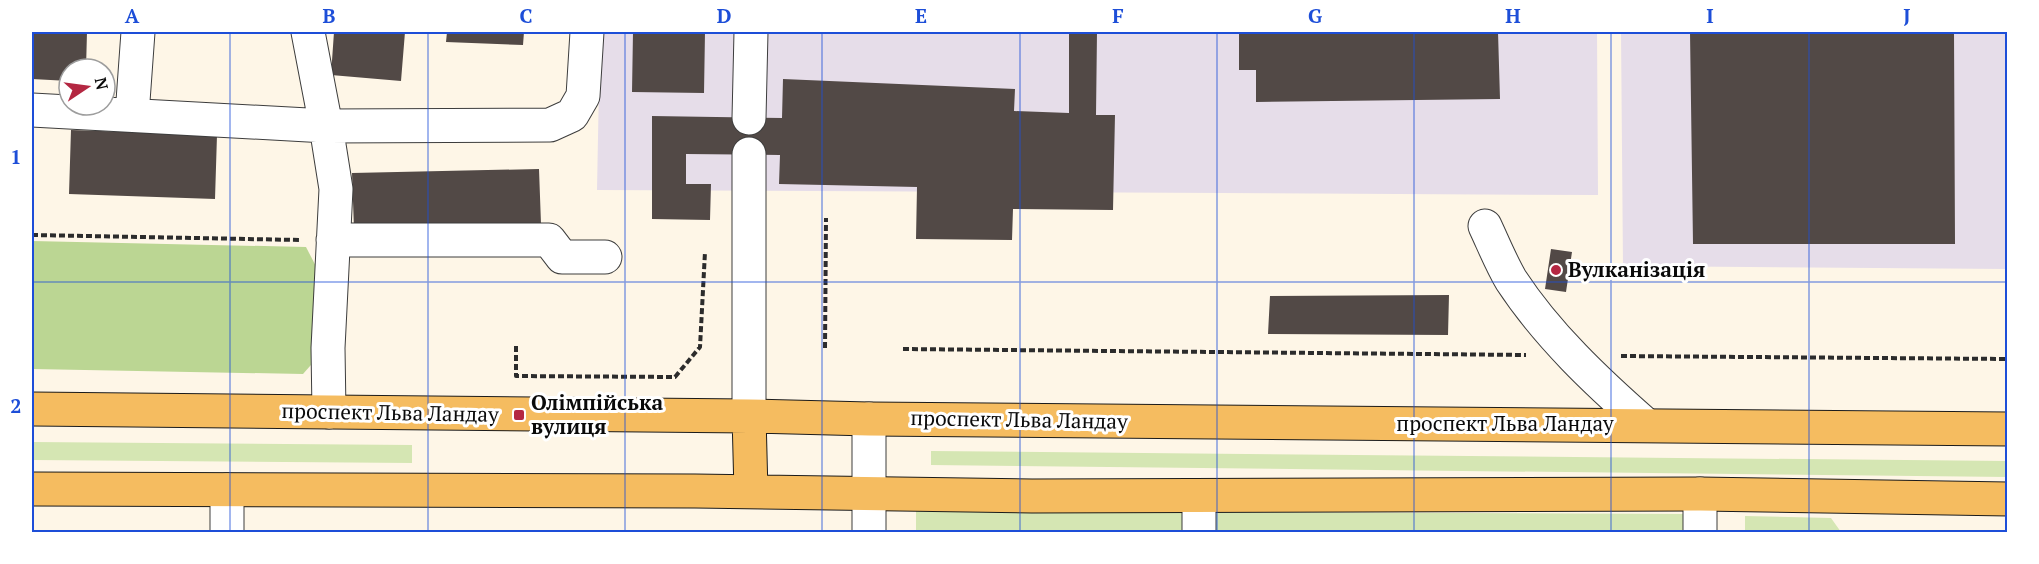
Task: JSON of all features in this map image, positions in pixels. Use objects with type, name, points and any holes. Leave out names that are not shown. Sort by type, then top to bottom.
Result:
[{"type":"main road","name":"проспект Льва Ландау","points":[[32,409],[2007,429]]},
{"type":"main road","points":[[749,416],[751,492]]},
{"type":"main road","points":[[32,489],[1199,496],[1700,494],[2007,499]]},
{"type":"street","points":[[132,115],[138,32]]},
{"type":"street","points":[[308,32],[336,189],[328,348],[329,412]]},
{"type":"street","points":[[32,110],[326,126],[550,125],[572,115],[583,96],[587,32]]},
{"type":"street","points":[[749,118],[751,32]]},
{"type":"street","points":[[749,154],[749,416]]},
{"type":"street","points":[[1485,226],[1510,277],[1532,309],[1604,388],[1646,425]]},
{"type":"street","points":[[333,240],[549,240],[562,257],[605,257]]},
{"type":"street","points":[[869,419],[869,532]]},
{"type":"street","points":[[227,490],[227,532]]},
{"type":"street","points":[[1700,494],[1700,532]]},
{"type":"street","points":[[1199,496],[1199,532]]},
{"type":"path","points":[[825,348],[826,218]]},
{"type":"path","points":[[32,235],[333,240]]},
{"type":"path","points":[[516,346],[516,376],[675,377],[700,347],[705,252]]},
{"type":"path","points":[[903,349],[2007,359]]},
{"type":"shaded area","points":[[600,32],[1597,32],[1598,195],[597,190]]},
{"type":"shaded area","points":[[1621,32],[2007,32],[2007,269],[1623,266]]},
{"type":"green space","points":[[32,241],[306,247],[321,276],[318,357],[303,374],[32,369]]},
{"type":"green space","points":[[32,442],[412,445],[412,463],[32,460]]},
{"type":"green space","points":[[931,451],[2007,461],[2008,477],[931,465]]},
{"type":"green space","points":[[916,511],[1692,514],[1692,532],[916,532]]},
{"type":"green space","points":[[1745,516],[1831,518],[1841,532],[1745,532]]},
{"type":"building","points":[[32,32],[87,32],[86,57],[57,57],[57,80],[32,79]]},
{"type":"building","points":[[334,32],[405,32],[401,81],[331,75]]},
{"type":"building","points":[[447,32],[524,32],[523,45],[446,42]]},
{"type":"building","points":[[633,32],[705,32],[704,93],[632,92]]},
{"type":"building","points":[[1069,32],[1097,32],[1096,115],[1115,115],[1113,210],[1013,209],[1012,240],[916,239],[917,187],[779,184],[780,155],[686,154],[686,184],[711,184],[710,220],[652,219],[652,116],[782,118],[783,79],[1015,89],[1014,111],[1069,113]]},
{"type":"building","points":[[1239,32],[1498,32],[1500,99],[1256,102],[1256,70],[1239,70]]},
{"type":"building","points":[[1690,32],[1954,32],[1955,244],[1693,244]]},
{"type":"building","points":[[71,130],[217,135],[215,199],[69,194]]},
{"type":"building","points":[[539,169],[541,224],[354,229],[352,173]]},
{"type":"building","points":[[1551,249],[1572,252],[1566,292],[1545,289]]},
{"type":"building","points":[[1449,295],[1448,335],[1268,334],[1270,296]]},
{"type":"place","name":"Вулканізація","points":[[1556,270]]},
{"type":"place","name":"Олімпійська вулиця","points":[[519,415]]}]
